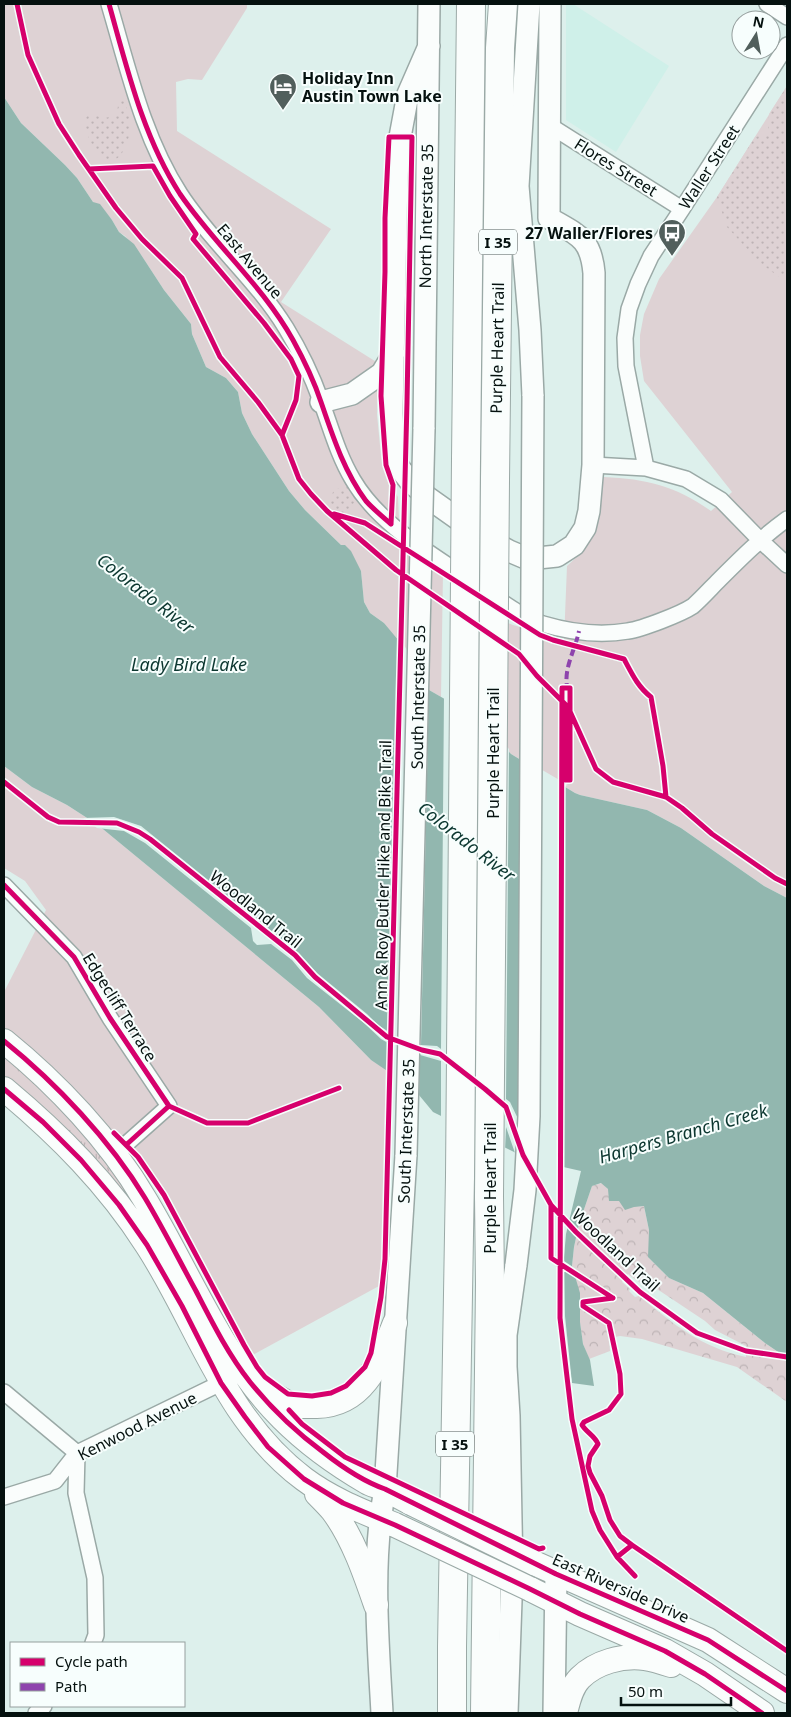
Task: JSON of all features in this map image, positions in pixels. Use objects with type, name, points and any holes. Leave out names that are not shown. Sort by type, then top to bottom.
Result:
[{"type":"highway","name":"Purple Heart Trail","points":[[452,1713],[460,1176],[471,4]]},
{"type":"highway","name":"Purple Heart Trail","points":[[485,1713],[490,1302],[489,1196],[495,480],[502,4]]},
{"type":"highway","points":[[500,95],[512,60],[518,4]]},
{"type":"main road","name":"North Interstate 35","points":[[424,428],[429,4]]},
{"type":"main road","points":[[507,1713],[512,1572],[506,1335],[525,1190],[529,1116],[533,396],[530,330],[518,186],[529,4]]},
{"type":"main road","points":[[429,46],[408,94],[400,137],[397,178],[392,414],[394,456],[397,465],[409,480],[427,497],[482,536],[509,551],[528,558],[558,556],[574,545],[585,528],[589,511],[593,465],[593,260],[585,242],[577,234],[549,218],[550,4]]},
{"type":"main road","points":[[321,402],[352,394],[382,373],[394,353]]},
{"type":"main road","points":[[352,394],[368,396],[386,407],[392,414]]},
{"type":"main road","name":"South Interstate 35","points":[[382,1713],[376,1605],[387,1522],[384,1489],[406,1155],[424,428]]},
{"type":"main road","name":"East Riverside Drive","points":[[4,1042],[52,1083],[115,1154],[144,1197],[217,1333],[250,1381],[282,1418],[306,1439],[340,1465],[369,1483],[556,1574],[708,1640],[787,1691]]},
{"type":"main road","points":[[4,1089],[43,1122],[82,1160],[119,1205],[152,1254],[182,1306],[221,1383],[244,1418],[268,1447],[304,1479],[332,1511],[348,1538],[376,1605]]},
{"type":"main road","points":[[250,1381],[288,1403],[299,1406],[328,1406],[346,1398],[366,1383],[378,1365],[396,1323]]},
{"type":"main road","points":[[304,1479],[343,1503],[530,1589],[556,1603],[665,1651],[705,1674],[762,1713]]},
{"type":"main road","points":[[554,1713],[556,1574]]},
{"type":"main road","points":[[565,1713],[568,1698],[580,1679],[596,1666],[619,1658],[644,1658],[705,1674]]},
{"type":"street","name":"East Avenue","points":[[109,4],[133,87],[146,124],[179,192],[198,219],[275,312],[298,349],[321,402],[342,460],[367,502],[408,537],[516,611],[541,623],[566,630],[596,633],[630,631],[657,622],[691,607],[760,540],[787,519]]},
{"type":"street","points":[[767,4],[787,17]]},
{"type":"street","name":"Waller Street","points":[[646,468],[626,366],[624,338],[629,309],[651,256],[787,45]]},
{"type":"street","name":"Flores Street","points":[[549,125],[682,210]]},
{"type":"street","points":[[593,465],[646,468],[686,479],[721,500],[787,565]]},
{"type":"street","name":"Edgecliff Terrace","points":[[4,885],[74,957],[110,1018],[169,1106],[115,1154]]},
{"type":"street","name":"Kenwood Avenue","points":[[4,1497],[55,1480],[77,1453],[221,1383]]},
{"type":"street","points":[[4,1392],[77,1453],[76,1493],[96,1578],[96,1635],[93,1642]]},
{"type":"shaded area","points":[[566,4],[573,4],[669,66],[616,152],[566,120]]},
{"type":"green space","points":[[4,4],[247,4],[247,8],[202,80],[188,79],[176,82],[177,131],[331,229],[281,302],[378,363],[377,414],[381,456],[387,477],[398,497],[400,540],[443,573],[441,697],[429,690],[384,623],[370,613],[364,602],[361,571],[341,545],[305,510],[289,491],[252,434],[242,413],[238,392],[226,378],[206,367],[192,334],[191,324],[164,290],[141,255],[125,236],[119,232],[112,220],[93,202],[77,178],[21,123],[4,97]]},
{"type":"green space","points":[[787,86],[787,898],[764,886],[681,828],[647,810],[575,793],[511,754],[476,717],[477,610],[513,625],[564,640],[567,566],[581,553],[593,534],[598,479],[604,477],[620,478],[660,485],[686,495],[711,511],[732,492],[644,381],[640,356],[640,335],[644,314],[659,279],[717,197]]},
{"type":"green space","points":[[787,86],[787,283],[759,262],[727,227],[717,197],[755,137],[768,133],[769,114]]},
{"type":"green space","points":[[120,91],[129,116],[131,129],[122,153],[114,160],[109,160],[99,154],[91,143],[86,130],[85,119],[89,114],[105,118],[117,113]]},
{"type":"green space","points":[[345,484],[356,499],[350,510],[341,514],[332,508],[330,502],[333,492]]},
{"type":"green space","points":[[4,766],[32,787],[67,805],[98,825],[319,1007],[371,1060],[387,1070],[382,1262],[379,1286],[249,1357],[164,1198],[140,1162],[39,1057],[4,1028],[4,992],[46,910],[25,881],[4,868]]},
{"type":"green space","points":[[4,1051],[101,1151],[163,1248],[45,1111],[4,1077]]},
{"type":"green space","points":[[602,1183],[624,1203],[644,1206],[649,1230],[649,1258],[669,1278],[703,1293],[765,1343],[787,1358],[787,1402],[737,1367],[642,1339],[620,1336],[609,1338],[610,1351],[589,1359],[583,1344],[572,1266],[579,1224],[592,1186]],"holes":[[[628,1274],[654,1293],[657,1289],[705,1321],[715,1330],[746,1346],[746,1357],[715,1347],[689,1334],[639,1296],[635,1297],[622,1282]]]},
{"type":"water","name":"Lady Bird Lake","points":[[4,97],[21,123],[65,165],[77,178],[93,202],[100,204],[119,232],[134,244],[164,290],[191,324],[192,334],[206,367],[226,378],[238,392],[242,413],[252,434],[289,491],[305,510],[341,545],[345,545],[351,551],[361,571],[364,602],[370,613],[384,623],[399,641],[429,690],[476,717],[511,754],[575,793],[647,810],[681,828],[764,886],[787,898],[787,1358],[765,1343],[703,1293],[669,1278],[648,1257],[649,1230],[644,1206],[625,1210],[619,1201],[609,1201],[608,1189],[601,1183],[592,1186],[579,1224],[572,1266],[580,1293],[580,1322],[583,1344],[590,1360],[594,1386],[572,1383],[565,1316],[564,1257],[566,1234],[581,1171],[528,1159],[433,1112],[414,1089],[371,1060],[319,1007],[98,825],[67,805],[32,787],[4,766]]},
{"type":"pier","points":[[399,637],[429,686],[421,1045],[437,1046],[441,1049],[444,696],[477,715],[509,749],[506,1099],[510,1102],[519,1121],[525,760],[568,785],[565,786],[564,1170],[527,1162],[516,1156],[506,1127],[505,1151],[441,1119],[441,1061],[420,1055],[419,1099],[412,1091],[388,1074],[388,1043],[307,978],[292,960],[271,944],[257,945],[253,941],[251,928],[145,843],[124,831],[97,828],[83,818],[114,817],[141,826],[299,953],[317,973],[378,1025],[389,1032]]},
{"type":"pier","points":[[564,1232],[564,1261],[576,1269],[578,1278],[564,1269],[563,1314],[571,1385],[569,1383],[563,1316],[561,1257]]},
{"type":"marked path","points":[[568,691],[568,668],[579,631]]},
{"type":"cycle path","points":[[17,4],[28,55],[59,124],[116,208],[142,239],[182,278],[220,357],[258,402],[282,435],[299,479],[311,494],[327,511],[396,570],[519,654],[537,676],[568,707],[596,769],[613,782],[666,797],[712,834],[775,878],[787,884]]},
{"type":"cycle path","points":[[109,4],[137,102],[167,172],[194,213],[281,320],[308,371],[351,478],[366,501],[391,524]]},
{"type":"cycle path","name":"Ann & Roy Butler Hike and Bike Trail","points":[[114,1133],[138,1157],[164,1195],[244,1345],[265,1377],[288,1394],[312,1396],[331,1393],[346,1386],[365,1367],[371,1353],[381,1297],[385,1259],[412,137],[389,137],[381,396],[386,465],[393,485],[391,524]]},
{"type":"cycle path","points":[[89,169],[153,166],[170,196],[196,234],[193,239],[264,323],[291,359],[299,376],[296,400],[282,435]]},
{"type":"cycle path","points":[[334,514],[365,523],[540,635],[624,659],[639,685],[651,697],[663,766],[666,797]]},
{"type":"cycle path","name":"Woodland Trail","points":[[566,706],[565,780],[570,780],[570,688],[562,688],[560,1318],[572,1419],[592,1511],[600,1530],[617,1557],[635,1576]]},
{"type":"cycle path","name":"Woodland Trail","points":[[4,782],[48,817],[59,822],[117,823],[150,839],[295,955],[315,977],[387,1037],[422,1050],[440,1054],[506,1107],[523,1155],[551,1205],[576,1232],[640,1292],[697,1333],[746,1351],[787,1357]]},
{"type":"cycle path","points":[[4,885],[74,957],[110,1018],[169,1106],[126,1145]]},
{"type":"cycle path","points":[[4,1041],[24,1057],[62,1094],[116,1155],[152,1209],[214,1326],[235,1360],[266,1401],[303,1436],[337,1463],[368,1482],[556,1574],[708,1640],[787,1691]]},
{"type":"cycle path","points":[[169,1106],[207,1123],[248,1123],[339,1088]]},
{"type":"cycle path","points":[[4,1089],[43,1122],[81,1160],[119,1205],[147,1245],[182,1306],[221,1383],[268,1447],[304,1479],[343,1503],[395,1525],[580,1614],[665,1651],[705,1674],[762,1713]]},
{"type":"cycle path","points":[[551,1205],[551,1258],[613,1298]]},
{"type":"cycle path","points":[[613,1298],[583,1302],[583,1306],[609,1323],[620,1374],[621,1394],[609,1410],[584,1422],[582,1425],[598,1444],[590,1456],[588,1466],[590,1473],[602,1496],[610,1520],[620,1536],[632,1545],[617,1557]]},
{"type":"cycle path","points":[[289,1410],[302,1424],[345,1457],[539,1549],[543,1548]]},
{"type":"cycle path","points":[[632,1545],[787,1651]]},
{"type":"place","name":"Holiday Inn Austin Town Lake","points":[[283,111]]},
{"type":"place","name":"27 Waller/Flores","points":[[672,257]]},
{"type":"water label","name":"Colorado River","points":[[146,593]]},
{"type":"water label","name":"Colorado River","points":[[467,841]]},
{"type":"water label","name":"Harpers Branch Creek","points":[[683,1133]]}]
